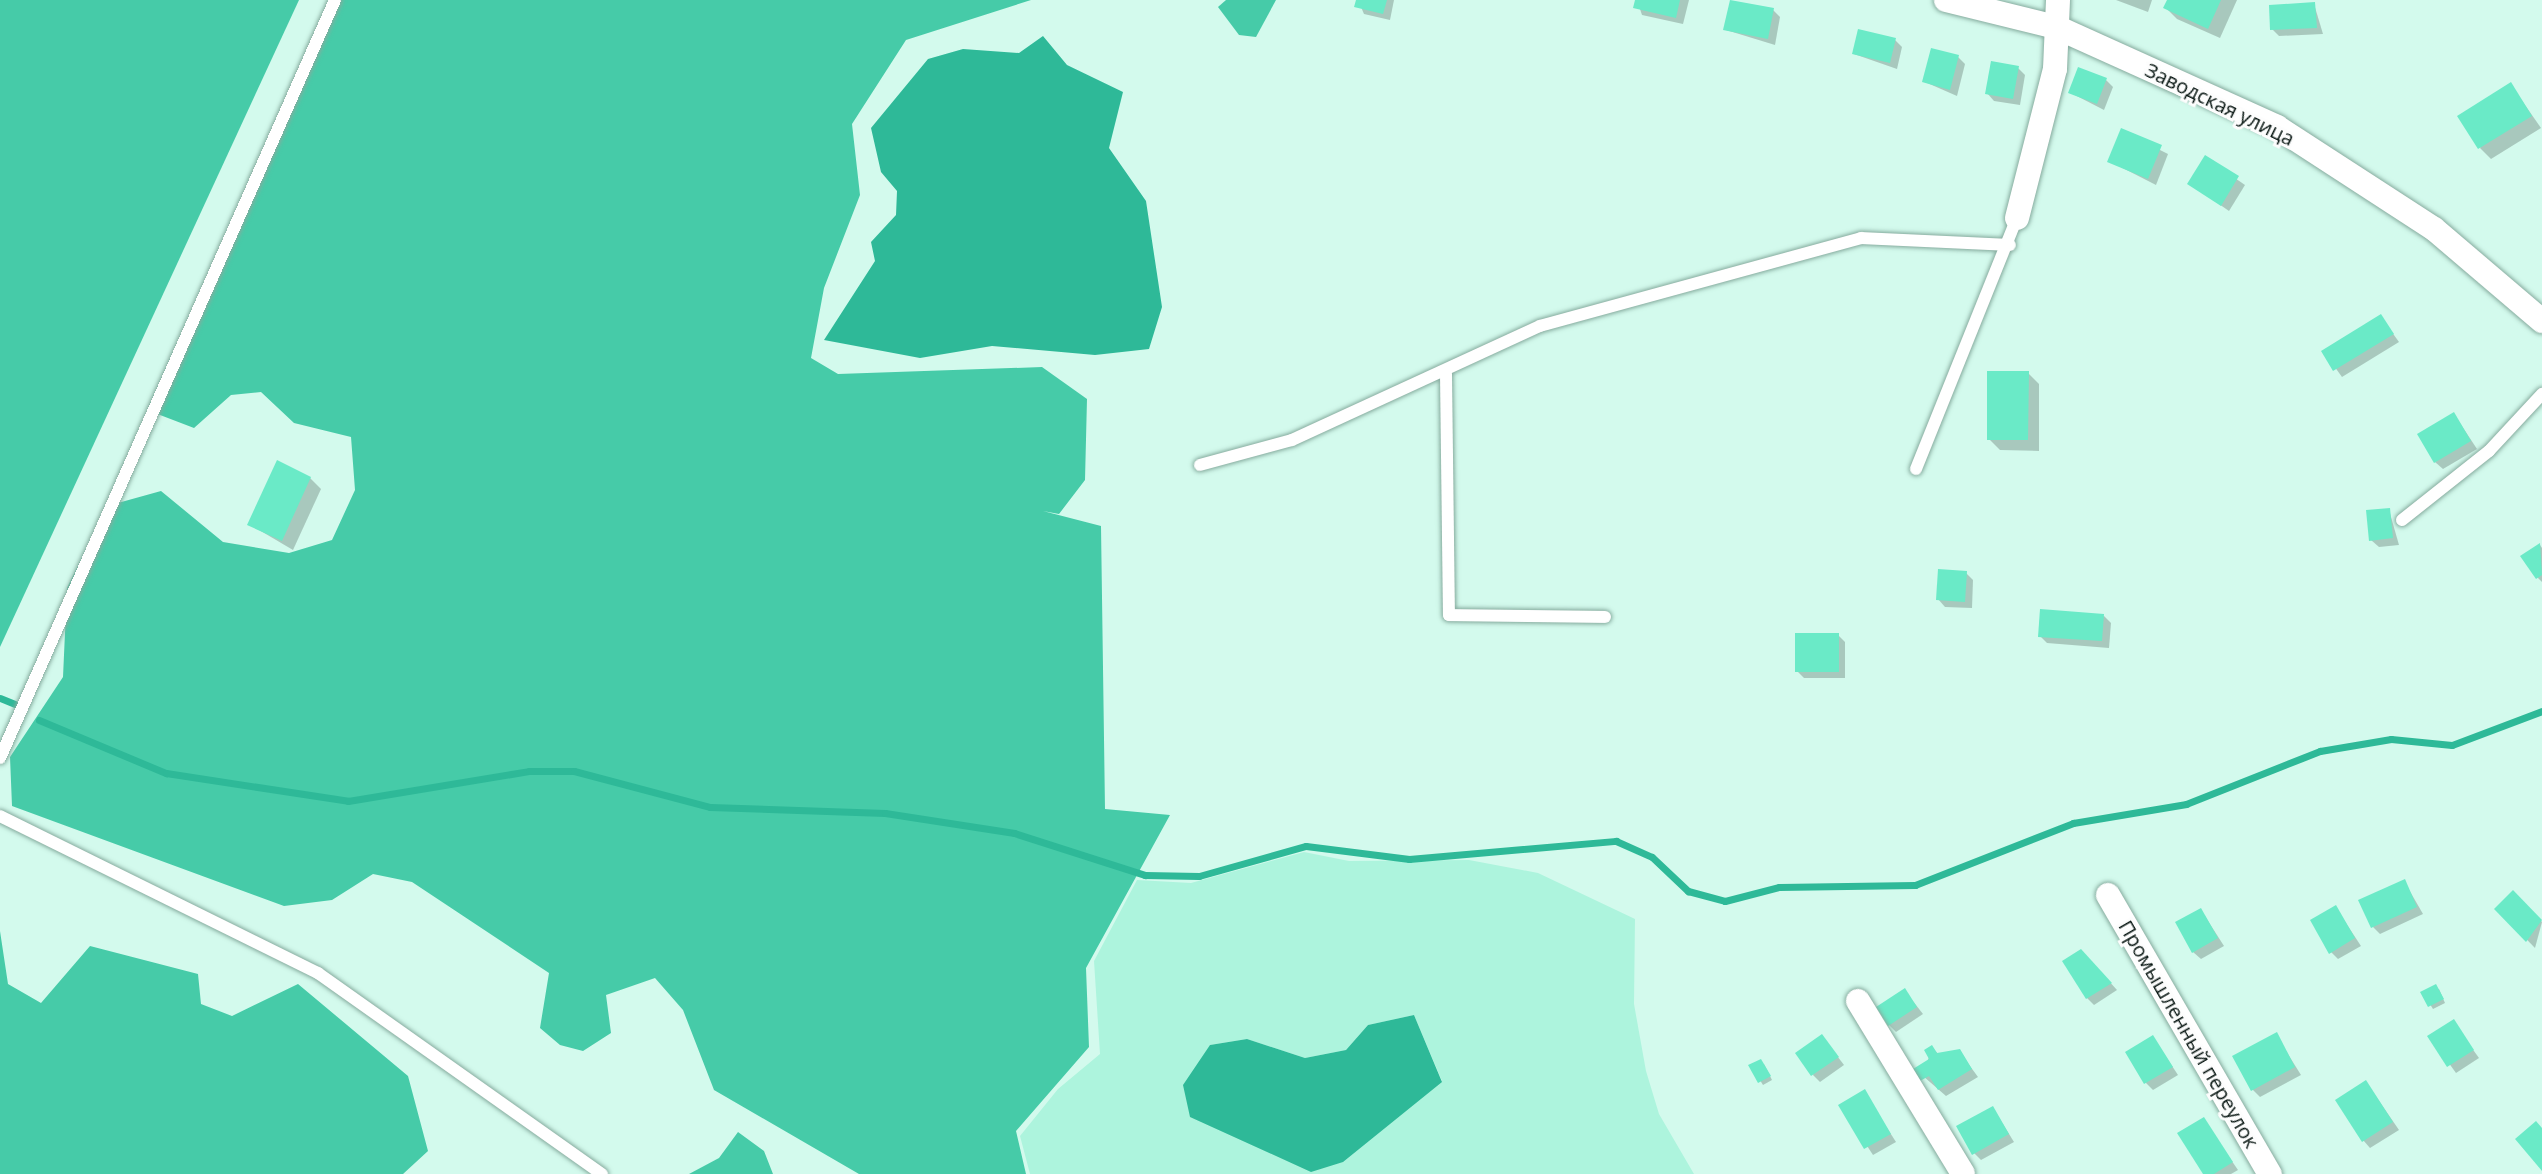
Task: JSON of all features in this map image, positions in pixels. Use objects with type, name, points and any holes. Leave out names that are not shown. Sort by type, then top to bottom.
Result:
[{"type":"street","name":"Заводская улица","points":[[1946,0],[2056,27],[2277,127],[2434,229],[2542,321]]},
{"type":"street","points":[[2017,218],[2055,69],[2058,0]]},
{"type":"street","name":"Промышленный переулок","points":[[2108,895],[2270,1174]]},
{"type":"street","points":[[1858,1001],[1963,1174]]},
{"type":"lane","points":[[0,758],[335,0]]},
{"type":"lane","points":[[1916,469],[2010,245],[2017,218]]},
{"type":"lane","points":[[1200,465],[1292,440],[1446,374],[1540,326],[1861,238],[2010,245]]},
{"type":"lane","points":[[1446,374],[1449,615],[1605,617]]},
{"type":"lane","points":[[2402,520],[2489,451],[2542,394]]},
{"type":"lane","points":[[0,816],[318,973],[602,1174]]},
{"type":"shaded area","points":[[0,0],[299,0],[0,647]]},
{"type":"shaded area","points":[[330,0],[1031,0],[906,40],[852,124],[860,195],[824,288],[811,358],[838,374],[1042,367],[1087,399],[1085,480],[1059,514],[1043,511],[1101,526],[1105,809],[1170,815],[1086,968],[1089,1047],[1016,1131],[1026,1174],[859,1174],[714,1090],[683,1010],[655,978],[606,995],[611,1033],[583,1051],[560,1045],[540,1028],[549,973],[412,882],[373,874],[332,900],[284,906],[12,806],[10,757],[63,677],[67,588],[107,506],[161,491],[223,542],[289,553],[332,540],[355,490],[351,437],[294,423],[261,392],[231,395],[194,428],[147,410]]},
{"type":"shaded area","points":[[1226,0],[1276,0],[1256,37],[1239,35],[1218,7]]},
{"type":"shaded area","points":[[1043,36],[1067,65],[1123,92],[1109,148],[1146,201],[1162,307],[1149,349],[1095,355],[992,346],[920,358],[824,340],[875,261],[871,242],[896,215],[897,191],[881,172],[871,128],[928,59],[963,49],[1019,53]]},
{"type":"shaded area","points":[[1304,852],[1349,861],[1469,860],[1538,873],[1635,919],[1634,1004],[1646,1071],[1659,1114],[1694,1174],[1030,1174],[1020,1136],[1058,1089],[1100,1054],[1094,961],[1137,880],[1191,883]],"holes":[[[1414,1015],[1442,1081],[1210,1045],[1247,1039],[1305,1058],[1346,1050],[1368,1025]]]},
{"type":"shaded area","points":[[0,931],[8,984],[41,1003],[90,946],[198,974],[201,1004],[232,1016],[298,984],[408,1076],[428,1151],[403,1174],[0,1174]]},
{"type":"shaded area","points":[[1414,1015],[1442,1082],[1343,1162],[1311,1172],[1190,1117],[1183,1085],[1210,1045],[1247,1039],[1305,1058],[1346,1050],[1368,1025]]},
{"type":"shaded area","points":[[738,1132],[764,1151],[773,1174],[689,1174],[719,1158]]},
{"type":"building","points":[[1356,0],[1387,0],[1383,14],[1354,7]]},
{"type":"building","points":[[1635,0],[1680,0],[1676,18],[1633,8]]},
{"type":"building","points":[[1730,0],[1774,8],[1768,39],[1723,30]]},
{"type":"building","points":[[2167,0],[2221,0],[2208,29],[2163,8]]},
{"type":"building","points":[[2315,2],[2317,28],[2270,30],[2269,5]]},
{"type":"building","points":[[1858,29],[1896,38],[1890,63],[1852,54]]},
{"type":"building","points":[[1931,48],[1959,55],[1950,90],[1922,82]]},
{"type":"building","points":[[1991,61],[2019,66],[2013,99],[1985,94]]},
{"type":"building","points":[[2078,67],[2107,78],[2097,104],[2068,93]]},
{"type":"building","points":[[2511,82],[2532,116],[2478,149],[2457,116]]},
{"type":"building","points":[[2121,128],[2162,145],[2148,179],[2107,162]]},
{"type":"building","points":[[2205,155],[2239,176],[2221,206],[2187,184]]},
{"type":"building","points":[[2381,314],[2394,334],[2333,371],[2321,351]]},
{"type":"building","points":[[1987,371],[2029,371],[2028,440],[1987,440]]},
{"type":"building","points":[[2454,412],[2471,441],[2434,463],[2417,434]]},
{"type":"building","points":[[277,460],[311,477],[282,541],[247,525]]},
{"type":"building","points":[[2390,508],[2393,538],[2369,541],[2366,510]]},
{"type":"building","points":[[2540,543],[2542,575],[2536,579],[2520,556]]},
{"type":"building","points":[[1938,569],[1967,571],[1965,602],[1936,600]]},
{"type":"building","points":[[2040,609],[2104,614],[2102,641],[2038,637]]},
{"type":"building","points":[[1795,633],[1839,633],[1839,672],[1795,672]]},
{"type":"building","points":[[2405,879],[2417,907],[2371,928],[2358,900]]},
{"type":"building","points":[[2513,890],[2542,920],[2526,942],[2494,909]]},
{"type":"building","points":[[2336,905],[2355,938],[2329,954],[2310,920]]},
{"type":"building","points":[[2201,908],[2218,938],[2192,953],[2175,922]]},
{"type":"building","points":[[2081,949],[2112,983],[2086,999],[2062,961]]},
{"type":"building","points":[[2436,984],[2444,999],[2428,1007],[2420,992]]},
{"type":"building","points":[[1905,988],[1917,1007],[1888,1026],[1876,1007]]},
{"type":"building","points":[[2454,1019],[2474,1050],[2447,1067],[2427,1036]]},
{"type":"building","points":[[2277,1032],[2295,1067],[2251,1091],[2232,1056]]},
{"type":"building","points":[[1822,1034],[1839,1057],[1811,1076],[1795,1053]]},
{"type":"building","points":[[2153,1035],[2173,1067],[2144,1084],[2125,1052]]},
{"type":"building","points":[[1932,1045],[1937,1053],[1960,1049],[1972,1069],[1938,1090],[1929,1076],[1920,1081],[1913,1069],[1929,1059],[1924,1050]]},
{"type":"building","points":[[1761,1059],[1771,1076],[1758,1083],[1748,1065]]},
{"type":"building","points":[[2366,1080],[2393,1122],[2362,1142],[2335,1100]]},
{"type":"building","points":[[1865,1089],[1891,1134],[1864,1149],[1838,1105]]},
{"type":"building","points":[[1993,1106],[2009,1134],[1972,1155],[1956,1126]]},
{"type":"building","points":[[2204,1117],[2233,1162],[2214,1174],[2203,1174],[2177,1133]]},
{"type":"building","points":[[2536,1121],[2542,1128],[2542,1171],[2515,1139]]},
{"type":"waterway","points":[[0,698],[15,704]]},
{"type":"waterway","points":[[39,720],[166,773],[348,801],[529,771],[574,771],[710,807],[885,813],[1014,833],[1145,875],[1199,876],[1306,846],[1409,859],[1616,841],[1652,857],[1688,891],[1725,901],[1779,887],[1915,885],[2073,823],[2186,804],[2320,751],[2391,739],[2452,745],[2542,711]]}]
